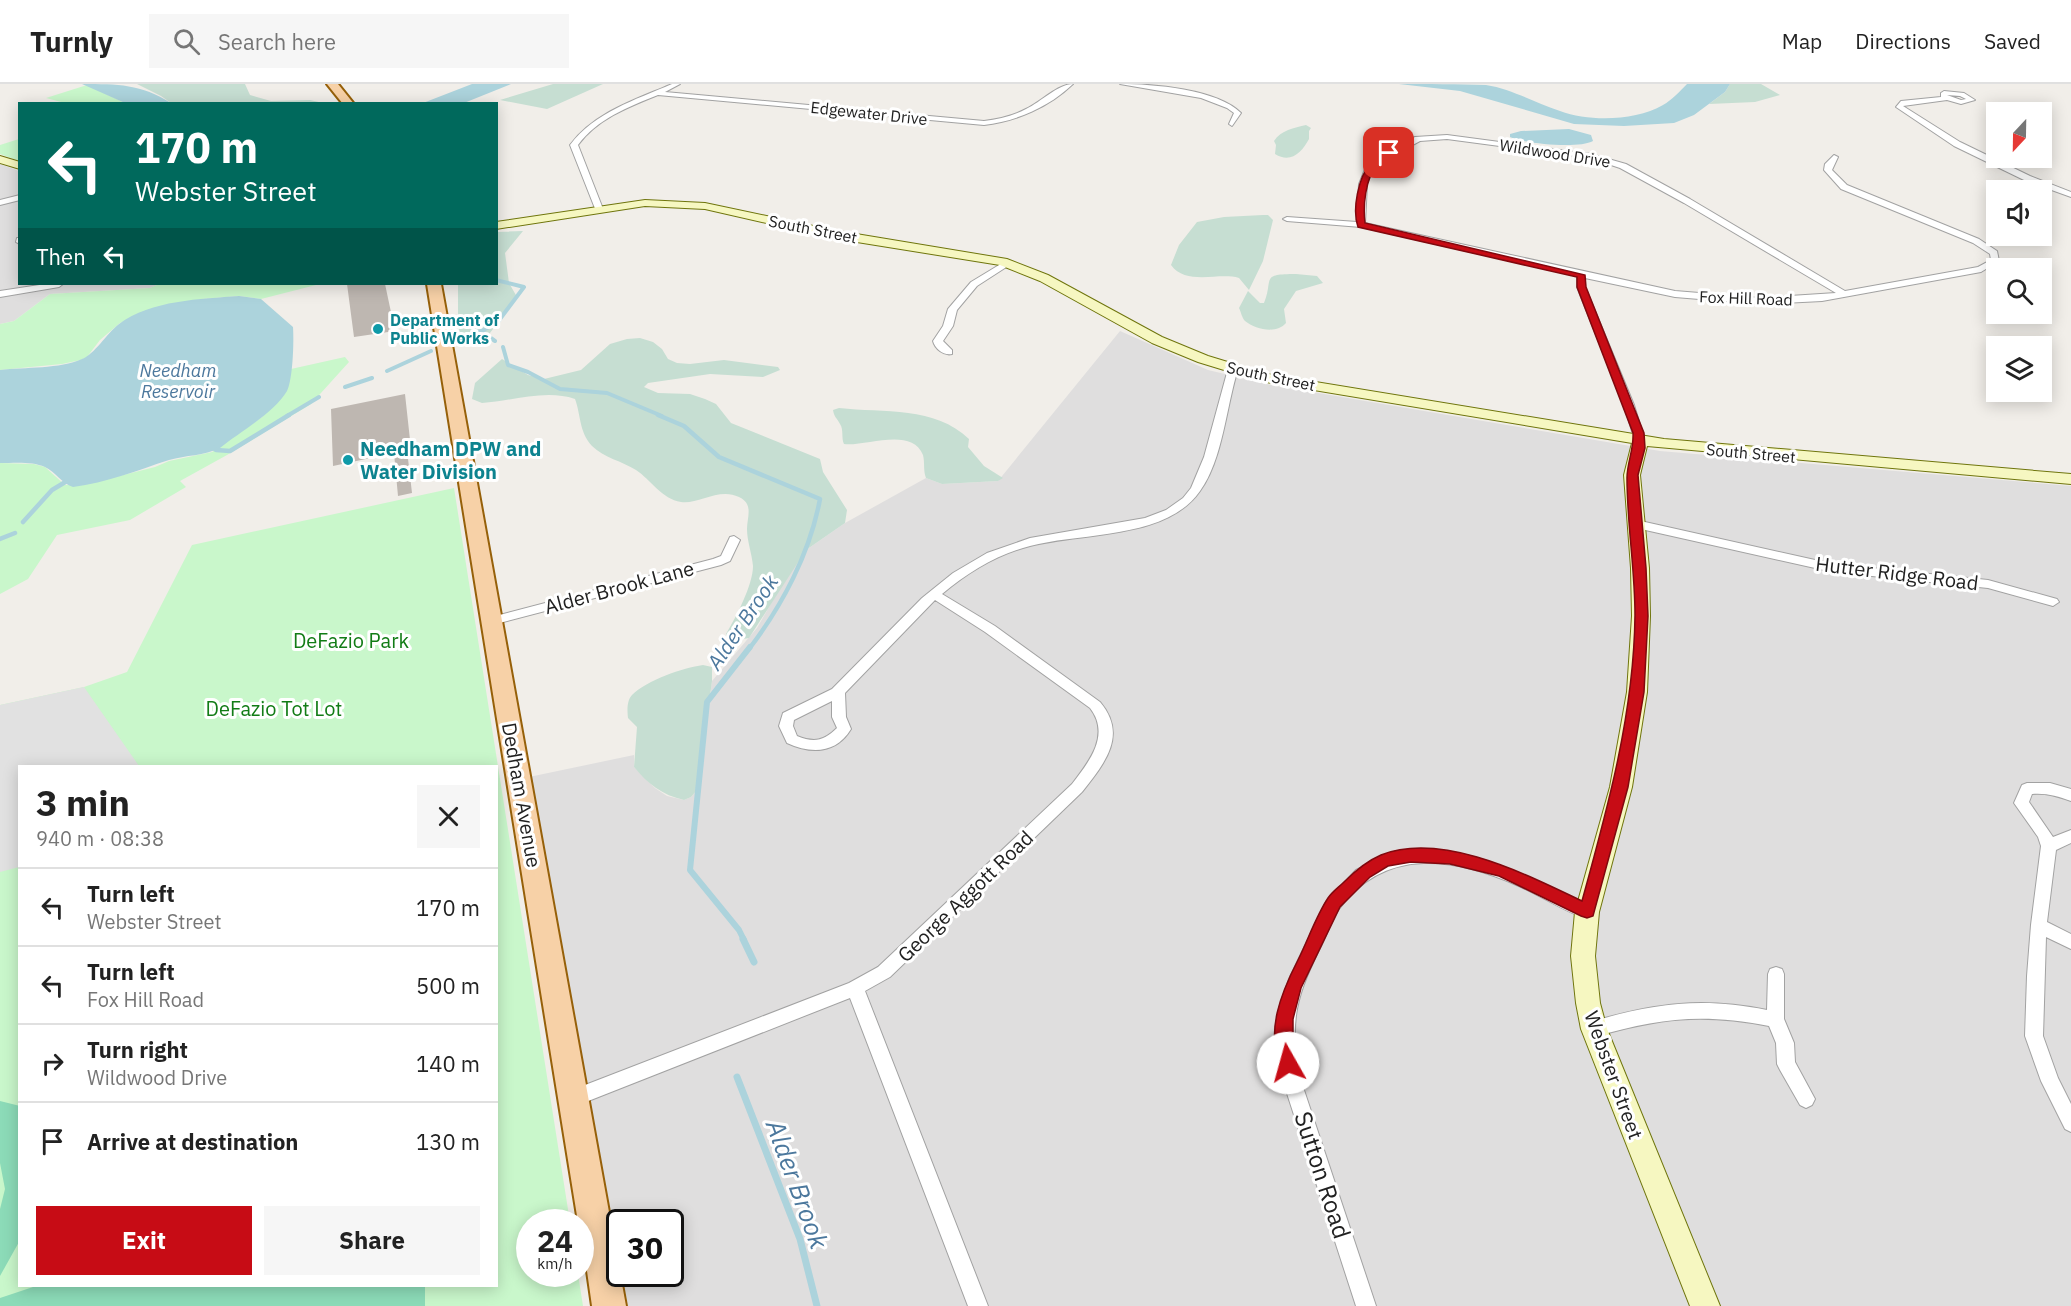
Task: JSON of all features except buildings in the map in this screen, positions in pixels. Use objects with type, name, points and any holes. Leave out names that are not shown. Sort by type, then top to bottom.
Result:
[{"type":"main road","points":[[332,84],[347,102]]},
{"type":"main road","name":"Dedham Avenue","points":[[434,285],[609,1306]]},
{"type":"street","points":[[599,209],[574,145],[583,132],[596,123],[677,84]]},
{"type":"street","name":"Edgewater Drive","points":[[658,93],[984,123],[1014,118],[1023,114],[1070,84]]},
{"type":"street","points":[[1123,84],[1218,100],[1233,107],[1238,113],[1232,124]]},
{"type":"street","points":[[1946,98],[1907,101],[1901,103],[1899,107],[1957,144],[2027,178],[2071,195]]},
{"type":"street","name":"Wildwood Drive","points":[[1361,225],[1363,184],[1368,171],[1383,157],[1418,139],[1448,137],[1568,153],[1603,159],[1623,166],[1844,294]]},
{"type":"street","name":"Fox Hill Road","points":[[1287,219],[1361,225],[1675,294],[1729,299],[1809,300],[1981,269],[1993,264],[1996,259],[1991,250],[1977,241],[1844,187],[1828,170],[1834,157]]},
{"type":"street","points":[[0,159],[18,165]]},
{"type":"street","points":[[0,204],[18,198]]},
{"type":"street","name":"South Street","points":[[498,226],[652,202],[696,205],[832,234],[984,258],[1007,264],[1044,278],[1157,340],[1233,369],[1265,378],[1640,441],[1707,449],[2071,478]]},
{"type":"street","points":[[949,352],[939,345],[938,341],[948,326],[953,309],[974,284],[1007,264]]},
{"type":"street","points":[[1581,275],[1581,287],[1629,405],[1640,441]]},
{"type":"street","points":[[0,294],[53,285]]},
{"type":"street","points":[[838,691],[839,717],[844,729],[834,741],[820,746],[803,745],[792,740],[786,726],[788,717],[805,706],[838,691],[909,616],[934,594],[975,564],[1009,548],[1045,538],[1139,524],[1167,514],[1187,500],[1201,483],[1225,389],[1233,369]]},
{"type":"street","name":"Webster Street","points":[[1640,441],[1632,475],[1641,616],[1637,692],[1621,787],[1587,912],[1583,956],[1588,1003],[1594,1029],[1705,1306]]},
{"type":"street","name":"Hutter Ridge Road","points":[[1636,524],[1833,568],[1988,584],[2052,602]]},
{"type":"street","name":"Alder Brook Lane","points":[[492,621],[717,562],[726,558],[734,540]]},
{"type":"street","name":"George Aggott Road","points":[[573,1098],[855,988],[884,972],[1077,788],[1098,761],[1105,741],[1106,721],[1095,705],[1000,636],[934,594]]},
{"type":"street","points":[[2071,795],[2059,789],[2043,787],[2027,789],[2022,796],[2021,803],[2044,834],[2049,846],[2039,925],[2034,1036],[2050,1081],[2071,1123]]},
{"type":"street","points":[[2049,846],[2071,836]]},
{"type":"street","name":"Sutton Road","points":[[1366,1306],[1291,1078],[1284,1048],[1284,1019],[1293,987],[1334,902],[1365,872],[1385,860],[1411,856],[1450,858],[1503,871],[1587,912]]},
{"type":"street","points":[[2039,925],[2071,942]]},
{"type":"street","points":[[1776,974],[1775,1019],[1785,1043],[1786,1064],[1806,1099]]},
{"type":"street","points":[[855,988],[978,1306]]},
{"type":"street","points":[[1594,1029],[1623,1020],[1720,1010],[1775,1019]]},
{"type":"shaded area","points":[[0,164],[18,171],[18,285],[157,285],[150,288],[50,294],[14,321],[0,324]]},
{"type":"shaded area","points":[[1120,331],[1208,370],[1271,385],[1660,451],[2071,486],[2071,1306],[628,1306],[624,1287],[684,1287],[684,1209],[610,1209],[529,777],[634,755],[634,767],[655,788],[667,796],[684,800],[691,797],[697,790],[712,681],[757,628],[784,581],[806,550],[845,523],[926,478],[942,484],[998,481]]},
{"type":"shaded area","points":[[84,687],[138,765],[18,765],[18,867],[0,872],[0,705]]},
{"type":"green space","points":[[137,84],[245,84],[250,95],[271,101],[310,100],[319,102],[170,102]]},
{"type":"green space","points":[[553,84],[603,84],[547,109],[500,100]]},
{"type":"green space","points":[[1730,84],[1761,84],[1780,95],[1755,102],[1709,104],[1725,92]]},
{"type":"green space","points":[[87,85],[123,102],[61,102],[46,98]]},
{"type":"green space","points":[[1306,125],[1311,128],[1309,139],[1299,152],[1286,158],[1275,154],[1274,141],[1280,134]]},
{"type":"green space","points":[[18,139],[18,161],[0,154],[0,145]]},
{"type":"green space","points":[[1268,215],[1273,220],[1263,261],[1249,290],[1239,278],[1194,277],[1177,271],[1171,265],[1179,245],[1197,222],[1224,217]]},
{"type":"green space","points":[[523,231],[505,253],[509,283],[517,297],[487,337],[466,341],[461,338],[458,325],[458,285],[498,285],[498,232]]},
{"type":"green space","points":[[1296,274],[1317,276],[1323,283],[1296,291],[1284,309],[1286,323],[1277,329],[1266,330],[1245,321],[1239,308],[1248,291],[1260,303],[1264,303],[1272,277]]},
{"type":"green space","name":"Needham Reservoir","points":[[157,285],[316,285],[261,299],[239,296],[202,299],[151,310],[120,323],[100,340],[87,357],[81,360],[0,370],[0,324],[14,321],[50,294],[150,288]]},
{"type":"green space","points":[[640,338],[653,342],[662,349],[668,359],[677,363],[690,364],[724,360],[778,367],[780,370],[763,377],[710,374],[648,383],[644,387],[658,393],[690,394],[705,399],[716,404],[731,423],[820,459],[823,472],[847,510],[845,523],[806,550],[749,638],[737,640],[727,638],[726,634],[743,601],[752,574],[753,566],[747,534],[749,511],[744,500],[731,494],[687,502],[668,497],[636,470],[602,454],[592,446],[582,429],[575,399],[541,395],[482,403],[472,399],[475,383],[502,359],[528,375],[544,379],[581,370],[610,344]]},
{"type":"green space","name":"Needham Reservoir","points":[[345,357],[349,362],[311,404],[180,481],[186,487],[130,520],[57,535],[28,579],[0,594],[0,463],[34,464],[45,467],[65,485],[83,485],[155,467],[169,461],[212,452],[262,417],[275,404],[287,390],[291,369]]},
{"type":"green space","points":[[839,408],[908,413],[941,421],[969,439],[968,447],[984,466],[1003,478],[998,481],[942,484],[926,478],[923,455],[917,446],[909,441],[887,440],[844,444],[841,426],[833,410]]},
{"type":"green space","name":"DeFazio Park","points":[[454,488],[498,765],[18,765],[18,1287],[498,1287],[498,766],[568,1209],[516,1209],[516,1287],[580,1287],[583,1306],[0,1306],[0,705],[84,687],[127,672],[192,545]]},
{"type":"green space","points":[[703,665],[712,667],[712,681],[697,790],[691,797],[684,800],[656,788],[634,767],[637,727],[628,718],[628,705],[632,695],[647,684],[676,672]]},
{"type":"green space","points":[[0,1101],[18,1106],[18,1244],[0,1276],[0,1209],[5,1189],[0,1163]]},
{"type":"green space","points":[[33,1287],[425,1287],[425,1306],[0,1306],[0,1298]]},
{"type":"water","points":[[82,84],[129,86],[150,92],[169,102],[123,102]]},
{"type":"water","points":[[472,84],[511,84],[466,102],[426,102]]},
{"type":"water","points":[[1399,84],[1486,85],[1572,115],[1612,118],[1652,110],[1670,101],[1687,84],[1730,84],[1725,92],[1694,115],[1674,123],[1624,126],[1574,124],[1460,91]]},
{"type":"water","points":[[1569,129],[1591,135],[1593,141],[1576,145],[1552,145],[1510,137],[1510,134],[1521,131]]},
{"type":"water","name":"Needham Reservoir","points":[[239,296],[261,299],[293,327],[292,369],[287,391],[274,407],[220,448],[73,487],[40,465],[0,463],[0,370],[53,366],[82,359],[91,353],[119,324],[132,316],[161,305]]},
{"type":"waterway","name":"Alder Brook","points":[[481,331],[497,323],[524,287],[498,280]]},
{"type":"waterway","points":[[459,341],[481,331]]},
{"type":"waterway","name":"Alder Brook","points":[[481,331],[495,341]]},
{"type":"waterway","name":"Alder Brook","points":[[503,347],[508,365],[528,372],[560,389],[607,393],[662,416]]},
{"type":"waterway","points":[[387,371],[431,351]]},
{"type":"waterway","points":[[345,387],[372,378]]},
{"type":"waterway","points":[[287,416],[319,397]]},
{"type":"waterway","points":[[210,445],[216,450],[230,451],[289,415]]},
{"type":"waterway","name":"Alder Brook","points":[[658,415],[684,426],[719,457],[820,499],[802,559],[773,615],[749,649]]},
{"type":"waterway","points":[[23,522],[52,490],[67,481]]},
{"type":"waterway","points":[[0,539],[15,533]]},
{"type":"waterway","name":"Alder Brook","points":[[744,940],[739,930],[690,870],[707,702],[750,647]]},
{"type":"waterway","name":"Alder Brook","points":[[743,939],[754,962]]},
{"type":"waterway","name":"Alder Brook","points":[[737,1077],[800,1239],[817,1306]]},
{"type":"place","name":"Department of Public Works","points":[[378,329]]},
{"type":"place","name":"Needham DPW and Water Division","points":[[348,460]]},
{"type":"route","points":[[1288,1063],[1284,1048],[1284,1019],[1293,987],[1334,902],[1365,872],[1385,860],[1411,856],[1450,858],[1485,866],[1503,871],[1587,912],[1621,787],[1637,692],[1641,616],[1640,568],[1632,475],[1639,448],[1639,433],[1581,287],[1581,275],[1361,225],[1363,184],[1366,176],[1368,171],[1389,153]]},
{"type":"park label","name":"DeFazio Tot Lot","points":[[274,708]]}]
